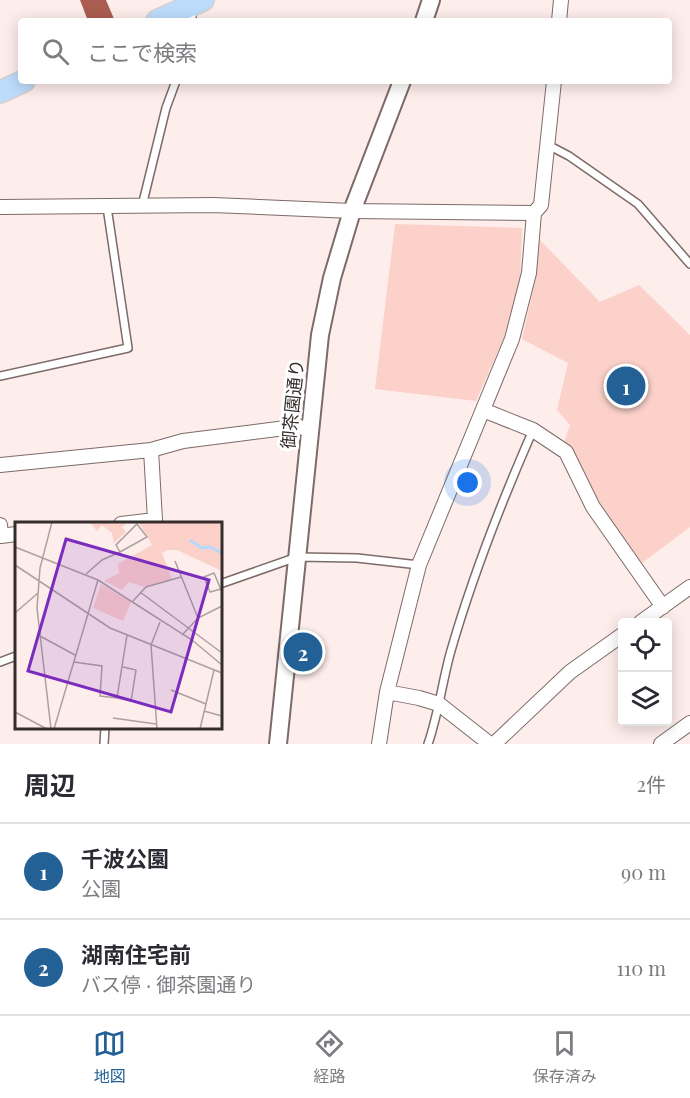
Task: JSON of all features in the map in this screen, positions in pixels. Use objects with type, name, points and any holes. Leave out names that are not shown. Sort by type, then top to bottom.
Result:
[{"type":"main road","points":[[167,18],[193,10]]},
{"type":"main road","points":[[0,92],[18,84]]},
{"type":"street","points":[[425,18],[431,0]]},
{"type":"street","points":[[559,18],[561,0]]},
{"type":"street","name":"御茶園通り","points":[[278,744],[320,335],[332,278],[352,211],[401,84]]},
{"type":"street","points":[[379,744],[387,692],[418,565],[512,339],[530,273],[534,213],[541,205],[554,84]]},
{"type":"street","points":[[0,207],[213,205],[352,211],[534,213]]},
{"type":"street","points":[[483,410],[533,430],[566,452],[593,507],[663,607]]},
{"type":"street","points":[[0,465],[151,450],[183,441],[293,427],[309,428]]},
{"type":"street","points":[[138,522],[155,520],[151,450]]},
{"type":"street","points":[[0,525],[1,536],[15,534]]},
{"type":"street","points":[[646,618],[690,587]]},
{"type":"street","points":[[387,692],[439,704],[492,744],[570,672],[618,638]]},
{"type":"street","points":[[661,744],[690,723]]},
{"type":"lane","points":[[141,206],[166,108],[175,84]]},
{"type":"lane","points":[[548,146],[569,156],[638,204],[690,264]]},
{"type":"lane","points":[[0,376],[128,348],[107,207]]},
{"type":"lane","points":[[429,744],[450,655],[480,559],[533,430]]},
{"type":"lane","points":[[222,583],[297,557],[357,558],[418,565]]},
{"type":"lane","points":[[0,662],[15,656]]},
{"type":"lane","points":[[104,744],[105,729]]},
{"type":"shaded area","points":[[395,224],[522,228],[520,282],[503,340],[476,401],[375,389]]},
{"type":"shaded area","points":[[540,240],[600,302],[639,285],[690,335],[690,527],[642,563],[595,497],[564,442],[570,425],[557,410],[568,363],[522,339],[536,277]]},
{"type":"building","points":[[80,0],[106,0],[114,18],[87,18]]},
{"type":"place","name":"千波公園","points":[[626,386]]},
{"type":"place","name":"湖南住宅前","points":[[303,652]]}]
